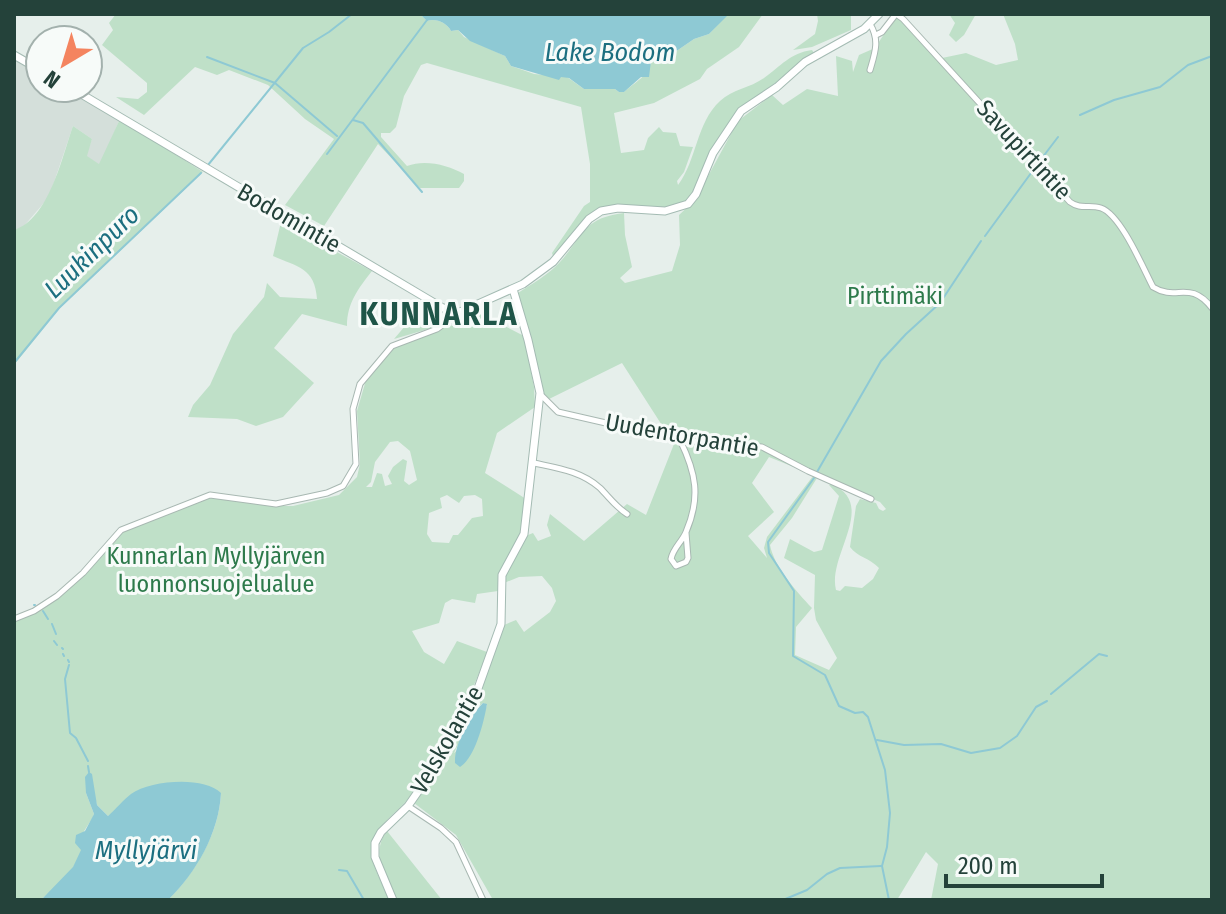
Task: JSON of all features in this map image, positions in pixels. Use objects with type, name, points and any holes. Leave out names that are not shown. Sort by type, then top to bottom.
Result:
[{"type":"main road","points":[[460,312],[513,289],[553,262],[589,219],[601,211],[618,208],[665,211],[688,204],[696,194],[713,153],[741,111],[777,87],[805,62],[870,24],[879,14]]},
{"type":"main road","name":"Bodomintie","points":[[98,104],[443,308],[460,312]]},
{"type":"main road","name":"Velskolantie","points":[[393,900],[375,857],[375,843],[381,832],[408,806],[443,754],[480,684],[501,624],[502,575],[524,534],[540,393],[513,289]]},
{"type":"street","name":"Savupirtintie","points":[[876,35],[896,14],[903,19],[1070,202],[1109,213],[1118,223],[1153,287],[1166,292],[1192,292],[1204,297],[1212,308]]},
{"type":"street","points":[[870,24],[877,43],[870,70]]},
{"type":"street","points":[[14,619],[57,596],[83,573],[121,530],[210,495],[276,504],[327,493],[343,486],[356,464],[353,409],[360,384],[398,341],[437,329],[460,312]]},
{"type":"street","name":"Uudentorpantie","points":[[540,393],[558,412],[680,440],[762,447],[871,499]]},
{"type":"street","points":[[680,440],[691,462],[697,490],[686,533],[688,558],[676,566],[671,559],[672,552],[686,533]]},
{"type":"street","points":[[534,463],[578,474],[601,489],[612,503],[627,514]]},
{"type":"street","points":[[408,806],[456,842],[483,900]]},
{"type":"shaded area","points":[[14,60],[24,66],[24,104],[93,104],[120,119],[100,165],[86,156],[92,139],[73,126],[49,197],[23,227],[14,230]]},
{"type":"green space","points":[[116,14],[420,14],[427,21],[441,22],[451,31],[458,30],[464,37],[505,56],[511,66],[534,74],[567,77],[584,89],[624,92],[644,75],[651,61],[659,63],[694,39],[709,34],[726,16],[763,14],[739,47],[707,69],[700,79],[654,103],[614,113],[621,153],[644,150],[648,138],[659,127],[663,132],[676,133],[680,146],[693,147],[678,185],[689,164],[706,120],[720,101],[759,81],[798,54],[812,50],[814,53],[734,115],[719,137],[701,172],[696,191],[688,201],[672,208],[602,208],[554,259],[552,253],[584,206],[590,202],[590,164],[581,107],[427,63],[421,65],[404,96],[396,127],[390,133],[381,133],[381,137],[407,166],[429,163],[444,166],[464,174],[464,181],[459,188],[420,188],[378,144],[324,226],[285,205],[334,139],[305,119],[268,85],[229,70],[217,75],[195,67],[144,115],[116,97],[138,99],[147,92],[147,83],[104,47],[113,30],[109,23]]},
{"type":"green space","points":[[817,14],[851,14],[851,30],[812,47],[793,50],[815,34]]},
{"type":"green space","name":"Pirttimäki","points":[[897,14],[942,58],[966,53],[996,65],[1018,60],[1003,14],[1212,14],[1212,900],[931,900],[938,864],[926,852],[897,900],[493,900],[456,835],[414,803],[446,755],[479,696],[504,625],[516,620],[524,632],[550,612],[556,601],[552,588],[542,576],[519,577],[504,583],[528,535],[533,533],[538,541],[551,536],[547,525],[550,514],[584,541],[627,504],[646,515],[674,444],[622,363],[545,401],[518,293],[556,266],[592,224],[610,215],[624,213],[632,267],[620,278],[625,283],[672,271],[680,245],[679,215],[695,200],[738,121],[772,95],[783,105],[807,89],[838,96],[836,56],[852,61],[853,72],[859,55],[875,48]],"holes":[[[769,457],[880,502],[886,509],[883,511],[876,503],[860,499],[856,506],[850,547],[879,568],[873,579],[862,588],[845,586],[840,591],[836,590],[838,561],[851,517],[851,504],[845,493],[829,485],[839,496],[822,550],[814,552],[790,539],[784,558],[815,575],[816,620],[837,658],[829,670],[795,655],[796,627],[812,608],[781,570],[770,545],[792,518],[817,478],[813,476],[767,537],[764,548],[767,558],[748,536],[774,512],[752,483]],[[483,703],[487,705],[478,731],[454,753],[476,709]]]},
{"type":"green space","points":[[949,14],[976,14],[964,35],[956,42],[949,35],[955,23]]},
{"type":"green space","points":[[120,119],[203,172],[59,309],[14,365],[14,230],[26,224],[45,200],[59,170],[73,126],[92,139],[87,156],[99,164]]},
{"type":"green space","points":[[281,222],[372,271],[351,303],[347,326],[302,314],[274,348],[314,383],[283,417],[256,426],[237,419],[188,417],[193,405],[210,385],[233,334],[264,297],[267,283],[280,297],[317,299],[313,281],[304,270],[273,256]]},
{"type":"green space","points":[[423,305],[447,319],[435,327],[394,339]]},
{"type":"green space","name":"Kunnarlan Myllyjärven luonnonsuojelualue","points":[[478,312],[524,336],[535,407],[497,433],[485,473],[526,499],[521,533],[502,567],[498,591],[477,594],[475,603],[452,599],[445,603],[439,623],[412,631],[424,652],[444,664],[457,641],[487,652],[464,708],[434,760],[412,794],[385,823],[373,842],[372,857],[390,900],[168,900],[197,864],[211,837],[221,793],[108,816],[97,805],[94,794],[86,793],[94,814],[82,835],[82,850],[70,874],[43,898],[14,900],[14,619],[26,615],[69,586],[121,529],[193,501],[219,497],[268,506],[293,506],[339,495],[357,477],[360,464],[357,411],[366,380],[395,346],[449,325],[457,327],[470,321]],"holes":[[[398,441],[410,451],[417,480],[409,485],[404,481],[407,461],[403,459],[388,476],[392,484],[385,486],[382,474],[377,473],[372,487],[366,487],[371,482],[375,462],[390,442]],[[447,495],[459,503],[464,496],[475,495],[482,499],[483,516],[472,518],[458,535],[453,535],[449,543],[432,542],[427,534],[429,513],[442,508],[440,498]]]},
{"type":"green space","points":[[387,831],[442,900],[398,900],[381,866],[380,848]]},
{"type":"water","name":"Lake Bodom","points":[[420,14],[729,14],[709,34],[694,39],[659,63],[651,61],[649,77],[641,77],[624,92],[619,92],[615,89],[584,89],[569,78],[561,77],[559,80],[511,66],[505,56],[470,41],[458,30],[451,31],[441,22],[427,21]]},
{"type":"water","points":[[483,703],[487,704],[478,739],[470,756],[460,767],[455,763],[455,756],[460,739]]},
{"type":"water","name":"Myllyjärvi","points":[[89,772],[92,774],[97,805],[108,816],[131,794],[164,783],[203,784],[221,793],[211,837],[197,865],[168,900],[36,900],[43,898],[73,867],[81,850],[75,843],[76,835],[85,831],[94,814],[86,793],[85,777]]},
{"type":"waterway","name":"Luukinpuro","points":[[208,165],[303,48],[352,14]]},
{"type":"waterway","points":[[327,154],[427,20]]},
{"type":"waterway","points":[[1080,115],[1114,100],[1160,87],[1188,65],[1212,56]]},
{"type":"waterway","points":[[207,57],[275,83],[337,136]]},
{"type":"waterway","points":[[353,120],[363,123],[422,192]]},
{"type":"waterway","points":[[1039,162],[1058,137]]},
{"type":"waterway","points":[[985,236],[1034,169]]},
{"type":"waterway","name":"Luukinpuro","points":[[14,363],[59,308],[201,173]]},
{"type":"waterway","points":[[817,472],[881,361],[940,303],[981,241]]},
{"type":"waterway","points":[[814,478],[768,542],[769,553],[794,591],[793,656],[825,675],[839,706],[855,713],[863,712],[868,717],[885,770],[890,813],[882,866],[889,900]]},
{"type":"waterway","points":[[43,611],[48,619]]},
{"type":"waterway","points":[[52,624],[56,634]]},
{"type":"waterway","points":[[54,641],[57,645]]},
{"type":"waterway","points":[[1051,694],[1099,654],[1107,656]]},
{"type":"waterway","points":[[69,665],[65,679],[70,733],[88,761]]},
{"type":"waterway","points":[[877,740],[904,745],[941,744],[971,753],[1000,748],[1017,736],[1036,707],[1047,701]]},
{"type":"waterway","points":[[88,766],[89,772]]},
{"type":"waterway","points":[[783,900],[807,890],[840,868],[881,866]]},
{"type":"waterway","points":[[339,870],[347,871],[364,900]]},
{"type":"district","name":"KUNNARLA","points":[[439,314]]}]
